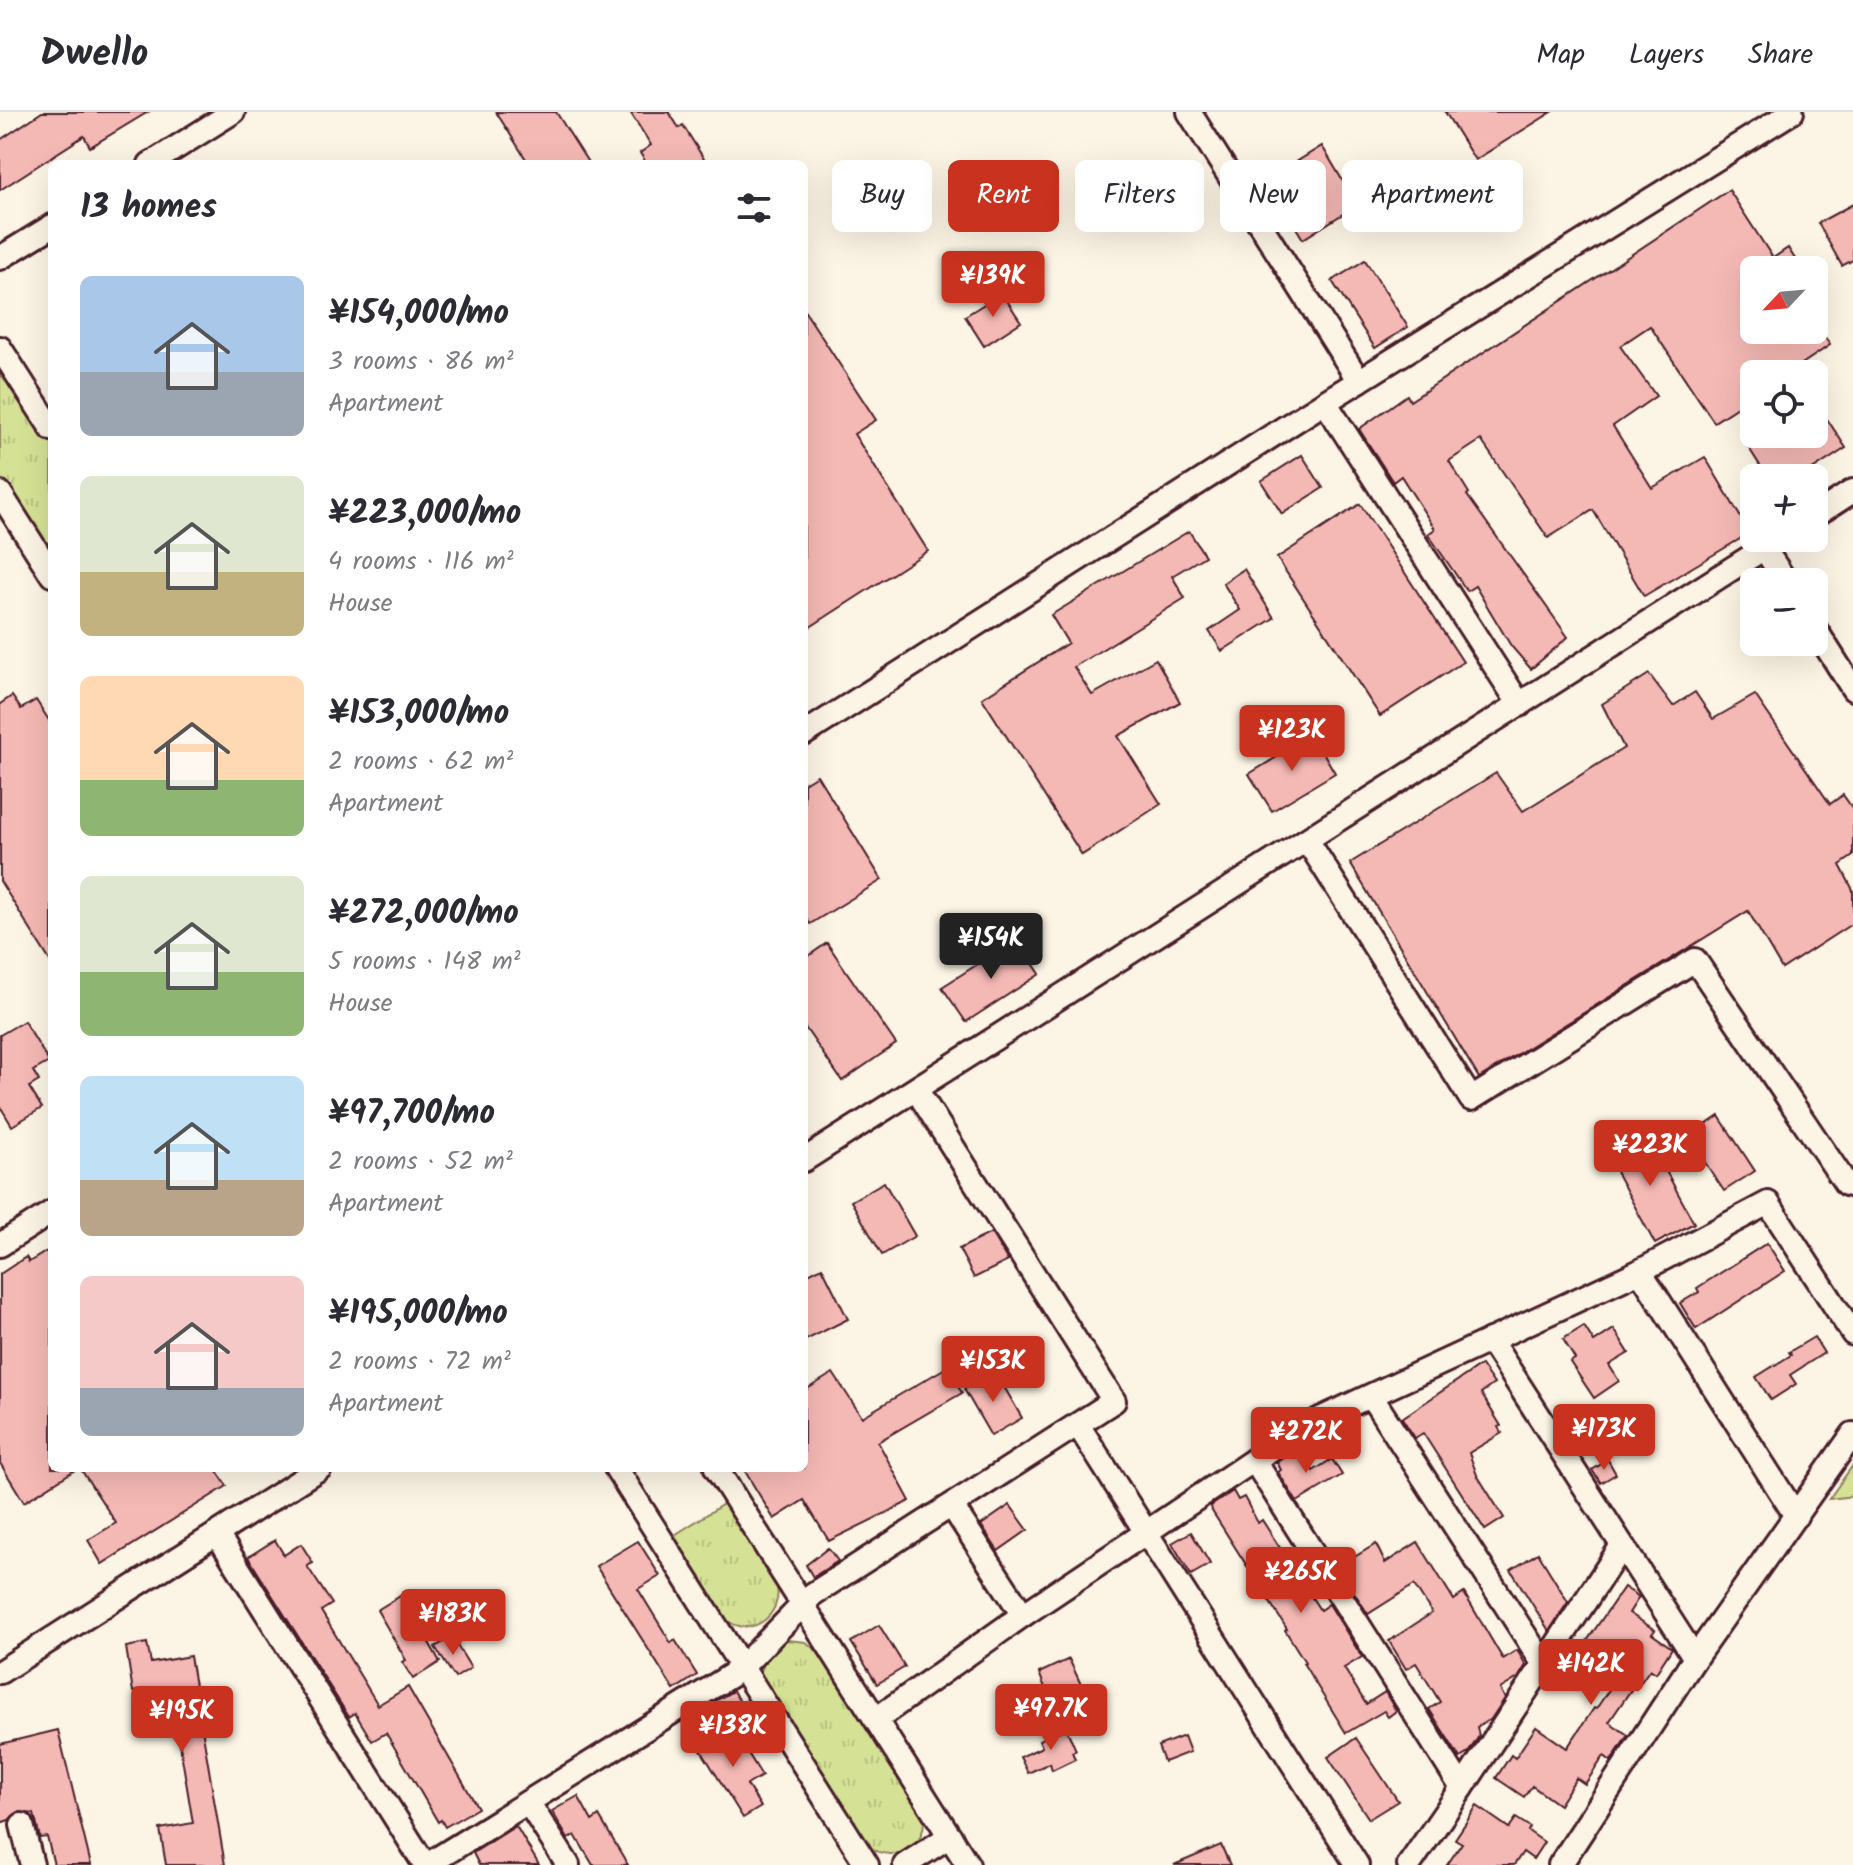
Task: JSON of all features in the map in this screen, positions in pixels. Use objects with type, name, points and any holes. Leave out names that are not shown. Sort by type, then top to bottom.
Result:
[{"type":"street","points":[[156,160],[233,112]]},
{"type":"street","points":[[1189,112],[1359,381]]},
{"type":"street","points":[[808,731],[1325,402],[1792,112]]},
{"type":"street","points":[[0,258],[48,228]]},
{"type":"street","points":[[0,348],[48,423]]},
{"type":"street","points":[[1325,402],[1520,705]]},
{"type":"street","points":[[1828,507],[1853,491]]},
{"type":"street","points":[[0,493],[48,569]]},
{"type":"street","points":[[808,1157],[1758,552]]},
{"type":"street","points":[[1828,649],[1853,689]]},
{"type":"street","points":[[1307,840],[1471,1099],[1695,960],[1846,1184],[1853,1186]]},
{"type":"street","points":[[217,1534],[426,1865],[742,1667],[801,1604],[1114,1401],[916,1089]]},
{"type":"street","points":[[876,1719],[1146,1531],[1320,1419],[1640,1271],[1768,1203],[1853,1334]]},
{"type":"street","points":[[0,1245],[48,1215]]},
{"type":"street","points":[[1640,1271],[1796,1516]]},
{"type":"street","points":[[1490,1340],[1695,1658]]},
{"type":"street","points":[[1371,1396],[1543,1663]]},
{"type":"street","points":[[1078,1425],[1357,1865]]},
{"type":"street","points":[[1560,1865],[1695,1658],[1853,1434]]},
{"type":"street","points":[[1254,1460],[1462,1788]]},
{"type":"street","points":[[0,1672],[314,1472]]},
{"type":"street","points":[[619,1472],[867,1865]]},
{"type":"street","points":[[718,1472],[968,1865]]},
{"type":"street","points":[[952,1506],[1023,1615]]},
{"type":"street","points":[[1409,1865],[1621,1547]]},
{"type":"street","points":[[528,1802],[568,1865]]},
{"type":"street","points":[[22,1825],[32,1865]]},
{"type":"street","points":[[905,1865],[950,1836]]},
{"type":"green space","points":[[0,360],[48,436],[48,558],[0,482]]},
{"type":"green space","points":[[1853,1465],[1853,1496],[1829,1499]]},
{"type":"green space","points":[[725,1503],[776,1583],[777,1600],[770,1615],[762,1622],[746,1627],[721,1617],[670,1538]]},
{"type":"green space","points":[[787,1640],[806,1642],[818,1652],[923,1812],[921,1834],[909,1849],[890,1854],[868,1847],[761,1680],[766,1656]]},
{"type":"building","points":[[42,112],[148,112],[90,147],[84,136],[0,190],[0,140]]},
{"type":"building","points":[[496,112],[556,112],[586,160],[526,160]]},
{"type":"building","points":[[630,112],[669,112],[679,128],[683,125],[705,160],[644,160],[640,153],[651,145]]},
{"type":"building","points":[[1445,112],[1552,112],[1475,160]]},
{"type":"building","points":[[1322,146],[1342,180],[1342,214],[1326,225],[1326,160],[1299,160]]},
{"type":"building","points":[[1729,190],[1772,256],[1740,256],[1740,344],[1828,342],[1830,345],[1808,360],[1740,360],[1740,405],[1714,422],[1650,326],[1620,346],[1656,396],[1613,426],[1652,488],[1705,457],[1740,516],[1740,539],[1644,596],[1593,510],[1548,538],[1481,440],[1449,461],[1469,493],[1467,495],[1568,637],[1531,669],[1511,646],[1475,586],[1467,591],[1428,534],[1435,529],[1401,476],[1393,482],[1359,429],[1407,395],[1410,401]]},
{"type":"building","points":[[1853,204],[1853,260],[1842,266],[1818,223]]},
{"type":"building","points":[[1299,232],[1314,232],[1303,239]]},
{"type":"building","points":[[1788,248],[1793,256],[1776,256]]},
{"type":"building","points":[[1365,260],[1408,327],[1375,348],[1332,281]]},
{"type":"building","points":[[1002,293],[1021,322],[984,346],[965,316]]},
{"type":"building","points":[[808,316],[876,420],[854,434],[928,551],[808,628]]},
{"type":"building","points":[[1828,420],[1846,448],[1821,464],[1759,464],[1749,448],[1828,448]]},
{"type":"building","points":[[1302,455],[1323,488],[1282,514],[1261,481]]},
{"type":"building","points":[[1360,504],[1463,662],[1380,716],[1277,558]]},
{"type":"building","points":[[1189,531],[1205,556],[1172,576],[1185,598],[1074,667],[1092,695],[1156,659],[1180,702],[1118,736],[1161,804],[1082,855],[982,698],[1068,643],[1051,615]]},
{"type":"building","points":[[1244,569],[1274,618],[1222,651],[1209,631],[1240,610],[1223,583]]},
{"type":"building","points":[[1649,674],[1673,706],[1695,692],[1713,719],[1755,695],[1830,804],[1843,795],[1853,809],[1853,856],[1840,865],[1853,890],[1853,923],[1782,969],[1748,911],[1479,1078],[1350,863],[1496,773],[1523,811],[1624,748],[1602,704]]},
{"type":"building","points":[[12,696],[21,709],[36,700],[48,719],[48,958],[0,881],[0,704]]},
{"type":"building","points":[[1313,735],[1335,773],[1272,811],[1249,774]]},
{"type":"building","points":[[817,775],[882,880],[810,924],[808,921],[808,781]]},
{"type":"building","points":[[1017,939],[1040,974],[966,1022],[942,987]]},
{"type":"building","points":[[827,943],[896,1044],[842,1081],[808,1032],[808,956]]},
{"type":"building","points":[[24,1021],[48,1060],[33,1071],[39,1081],[29,1087],[42,1108],[12,1126],[0,1106],[0,1035]]},
{"type":"building","points":[[1719,1116],[1755,1171],[1724,1191],[1688,1137]]},
{"type":"building","points":[[1645,1132],[1694,1223],[1655,1244],[1606,1153]]},
{"type":"building","points":[[884,1182],[915,1236],[882,1255],[851,1201]]},
{"type":"building","points":[[991,1233],[1008,1261],[974,1278],[959,1249]]},
{"type":"building","points":[[1767,1243],[1785,1271],[1696,1329],[1680,1303],[1699,1292],[1697,1288]]},
{"type":"building","points":[[48,1250],[48,1472],[72,1472],[24,1502],[0,1463],[0,1274],[26,1257],[29,1262]]},
{"type":"building","points":[[822,1267],[848,1319],[808,1339],[808,1274]]},
{"type":"building","points":[[1584,1326],[1594,1342],[1614,1329],[1629,1353],[1609,1365],[1619,1381],[1594,1398],[1570,1362],[1575,1359],[1563,1339]]},
{"type":"building","points":[[1814,1337],[1824,1353],[1790,1375],[1796,1384],[1771,1400],[1756,1377]]},
{"type":"building","points":[[1481,1365],[1494,1384],[1481,1393],[1502,1433],[1469,1453],[1477,1475],[1504,1518],[1485,1530],[1423,1433],[1415,1438],[1402,1418]]},
{"type":"building","points":[[947,1367],[962,1393],[878,1442],[910,1501],[829,1541],[804,1500],[774,1519],[745,1472],[808,1472],[808,1389],[833,1373],[862,1417]]},
{"type":"building","points":[[995,1371],[1022,1418],[991,1436],[964,1389]]},
{"type":"building","points":[[1295,1451],[1300,1458],[1303,1456],[1313,1471],[1332,1459],[1342,1475],[1297,1502],[1278,1472],[1281,1470],[1277,1462]]},
{"type":"building","points":[[1608,1460],[1616,1474],[1601,1483],[1592,1470]]},
{"type":"building","points":[[83,1472],[218,1472],[227,1486],[102,1564],[88,1540],[116,1523]]},
{"type":"building","points":[[1233,1491],[1238,1500],[1244,1497],[1258,1523],[1262,1520],[1320,1610],[1329,1604],[1362,1657],[1344,1668],[1366,1704],[1385,1692],[1396,1711],[1388,1717],[1384,1711],[1346,1733],[1303,1663],[1287,1629],[1212,1511],[1211,1506]]},
{"type":"building","points":[[1010,1505],[1028,1530],[998,1551],[981,1525]]},
{"type":"building","points":[[1191,1532],[1210,1564],[1191,1575],[1172,1543]]},
{"type":"building","points":[[275,1540],[284,1555],[301,1544],[313,1563],[307,1566],[332,1604],[321,1611],[378,1705],[408,1687],[478,1808],[445,1827],[441,1820],[438,1822],[386,1733],[372,1741],[355,1713],[349,1717],[248,1557]]},
{"type":"building","points":[[638,1541],[660,1576],[638,1589],[671,1643],[675,1640],[697,1675],[674,1690],[596,1566]]},
{"type":"building","points":[[1418,1542],[1454,1600],[1464,1593],[1503,1659],[1517,1650],[1526,1665],[1518,1678],[1500,1689],[1505,1698],[1491,1719],[1477,1727],[1479,1736],[1468,1753],[1460,1758],[1429,1709],[1440,1702],[1416,1663],[1406,1669],[1389,1641],[1432,1613],[1414,1585],[1368,1614],[1338,1567],[1376,1544],[1385,1563]]},
{"type":"building","points":[[828,1548],[838,1561],[813,1577],[806,1565]]},
{"type":"building","points":[[1538,1553],[1568,1602],[1549,1631],[1511,1570]]},
{"type":"building","points":[[1624,1587],[1639,1597],[1629,1613],[1655,1630],[1652,1634],[1672,1648],[1656,1673],[1650,1669],[1636,1689],[1633,1687],[1609,1722],[1628,1735],[1611,1761],[1604,1756],[1585,1784],[1576,1778],[1559,1805],[1532,1786],[1524,1797],[1496,1778],[1511,1755],[1515,1758],[1536,1727],[1567,1748],[1596,1709],[1618,1676],[1591,1657],[1565,1673]]},
{"type":"building","points":[[402,1595],[440,1662],[413,1679],[402,1662],[406,1660],[377,1610]]},
{"type":"building","points":[[879,1625],[905,1667],[877,1684],[851,1642]]},
{"type":"building","points":[[452,1637],[471,1668],[455,1678],[435,1647]]},
{"type":"building","points":[[147,1643],[151,1663],[190,1656],[225,1865],[166,1865],[160,1829],[193,1823],[174,1710],[143,1714],[140,1691],[133,1692],[126,1647]]},
{"type":"building","points":[[1069,1659],[1092,1708],[1059,1722],[1039,1673]]},
{"type":"building","points":[[733,1691],[742,1705],[722,1718],[712,1703]]},
{"type":"building","points":[[732,1727],[762,1776],[747,1785],[761,1807],[743,1818],[699,1747]]},
{"type":"building","points":[[1066,1728],[1076,1750],[1072,1752],[1075,1759],[1052,1770],[1050,1763],[1028,1773],[1020,1757],[1042,1747],[1039,1740]]},
{"type":"building","points":[[58,1730],[91,1865],[54,1865],[47,1837],[40,1838],[34,1814],[18,1812],[0,1823],[0,1744]]},
{"type":"building","points":[[1184,1736],[1190,1752],[1164,1762],[1158,1746]]},
{"type":"building","points":[[1356,1738],[1398,1801],[1369,1819],[1328,1757]]},
{"type":"building","points":[[578,1796],[592,1821],[599,1816],[628,1865],[593,1865],[575,1835],[568,1839],[552,1811]]},
{"type":"building","points":[[1477,1806],[1509,1828],[1516,1818],[1530,1827],[1528,1831],[1544,1842],[1533,1859],[1523,1852],[1514,1865],[1447,1865],[1462,1843],[1455,1839]]},
{"type":"building","points":[[516,1826],[539,1865],[479,1865],[473,1853]]},
{"type":"building","points":[[1221,1845],[1230,1865],[1174,1865]]}]
